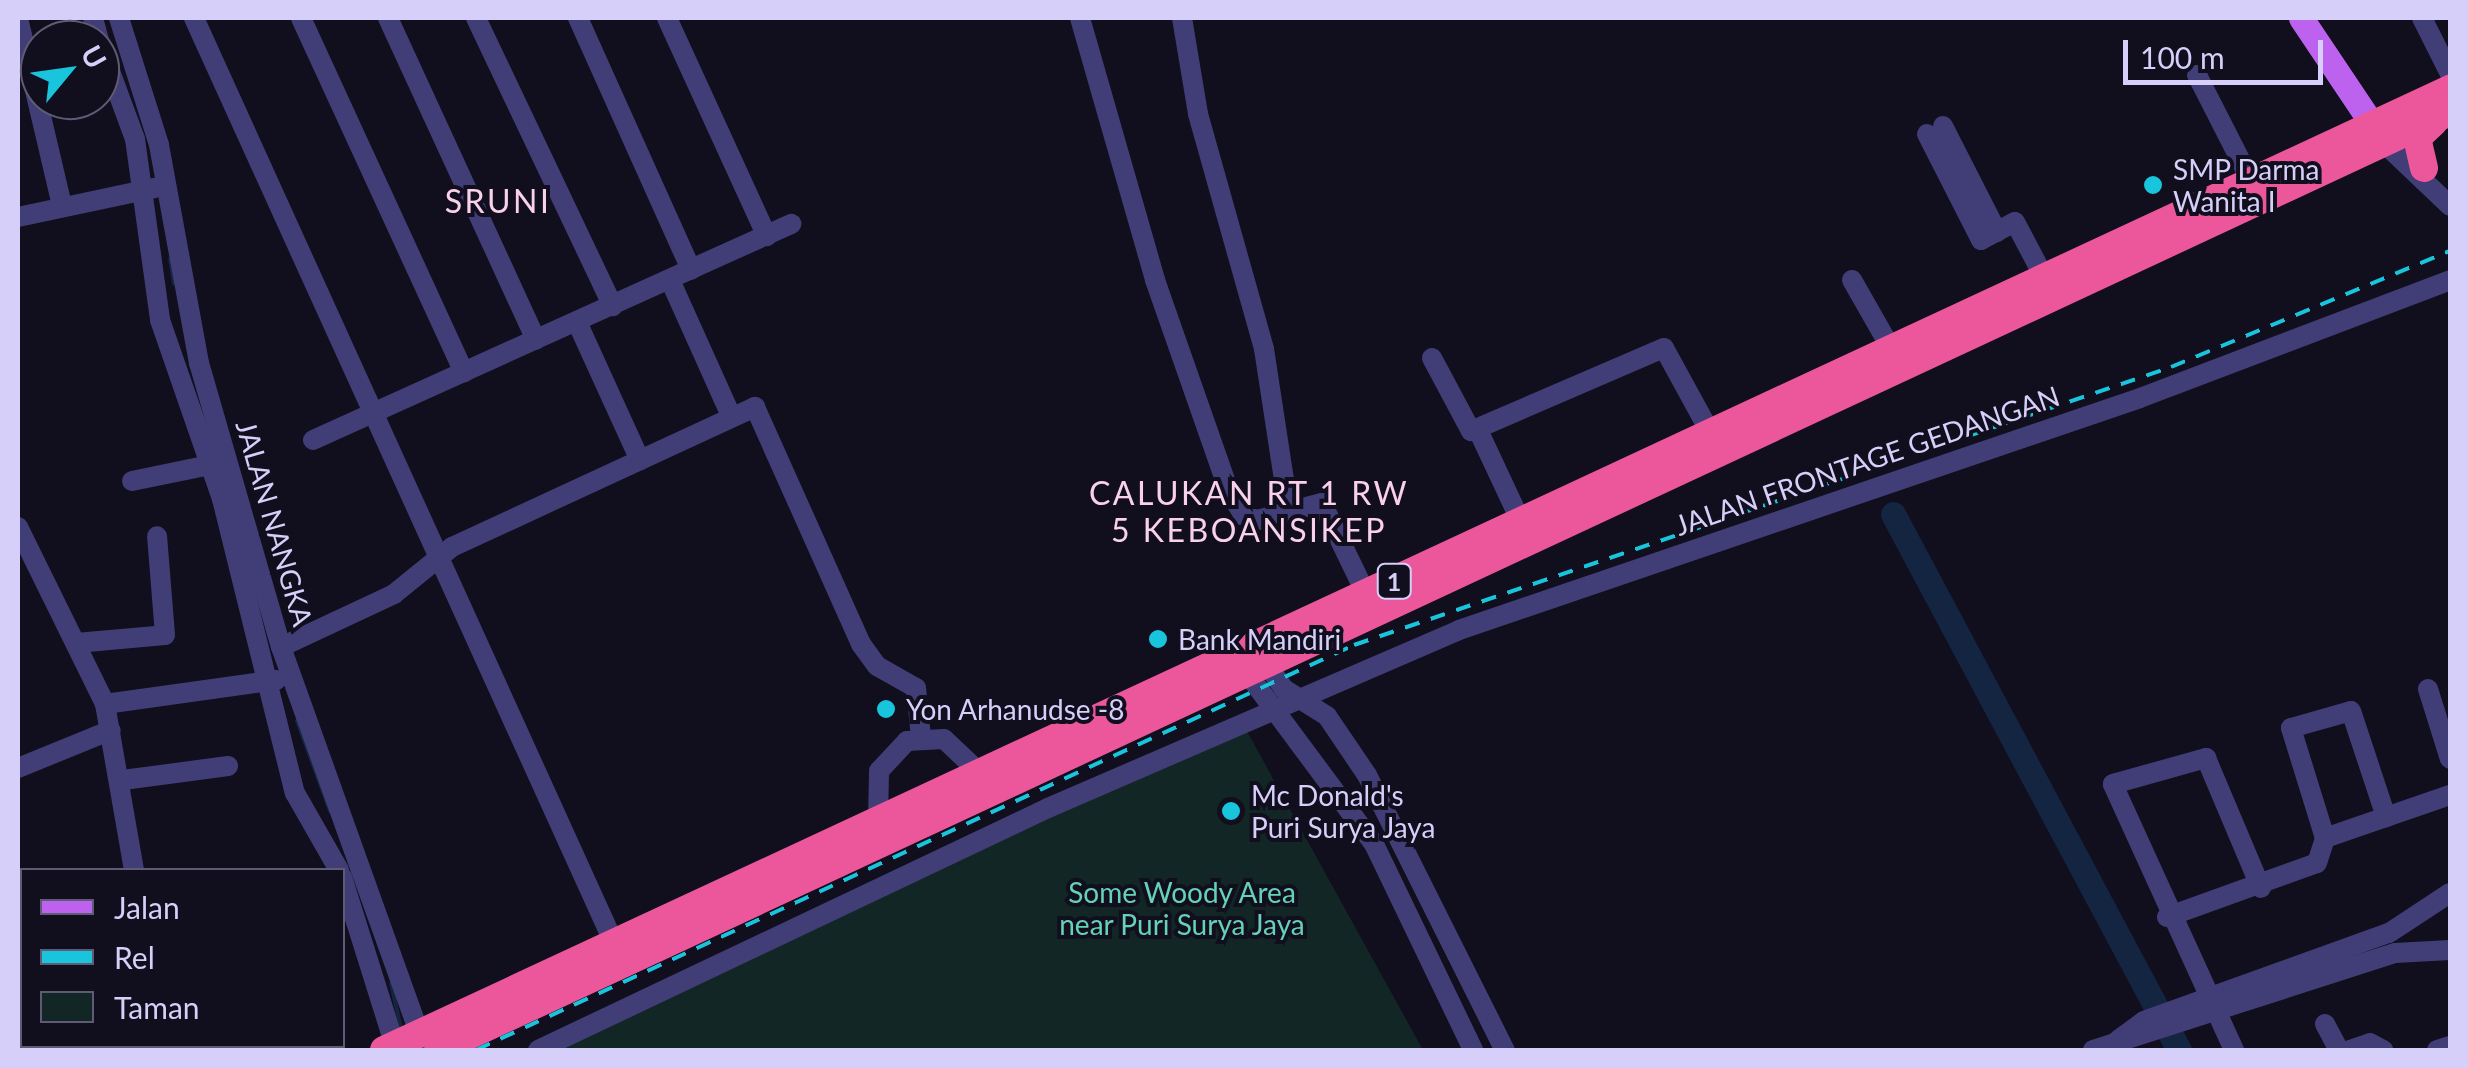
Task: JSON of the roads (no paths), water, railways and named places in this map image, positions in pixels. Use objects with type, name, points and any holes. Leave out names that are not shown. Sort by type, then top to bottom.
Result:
[{"type":"highway","name":"1","points":[[618,953],[878,820],[1252,659],[1366,594],[2252,183],[2448,106]]},
{"type":"highway","points":[[2424,168],[2417,138],[2448,106]]},
{"type":"highway","name":"1","points":[[411,1044],[618,953],[2388,131]]},
{"type":"main road","points":[[2301,18],[2388,131]]},
{"type":"main road","points":[[2320,18],[2388,131]]},
{"type":"street","points":[[18,18],[62,206]]},
{"type":"street","points":[[194,18],[376,412],[438,565],[618,953]]},
{"type":"street","points":[[301,18],[464,372]]},
{"type":"street","points":[[388,18],[536,340]]},
{"type":"street","points":[[476,18],[613,306]]},
{"type":"street","points":[[578,18],[691,270]]},
{"type":"street","points":[[667,18],[767,236]]},
{"type":"street","points":[[1080,18],[1155,280],[1229,491],[1244,516],[1257,520],[1288,506],[1322,502],[1366,594]]},
{"type":"street","points":[[1182,18],[1202,133],[1264,349],[1288,506]]},
{"type":"street","points":[[2422,18],[2450,74]]},
{"type":"street","name":"JALAN NANGKA","points":[[120,67],[155,188],[170,294],[281,647],[279,679],[345,868]]},
{"type":"street","points":[[2197,75],[2252,183]]},
{"type":"street","points":[[1935,130],[1981,240],[2015,222],[2045,279]]},
{"type":"street","points":[[2388,131],[2424,168],[2448,204]]},
{"type":"street","points":[[2388,131],[2448,204]]},
{"type":"street","points":[[18,217],[155,188]]},
{"type":"street","points":[[313,440],[792,224]]},
{"type":"street","points":[[670,280],[732,416]]},
{"type":"street","points":[[1852,280],[1892,350]]},
{"type":"street","name":"JALAN FRONTAGE GEDANGAN","points":[[538,1050],[1270,712],[1458,630],[2140,398],[2450,280]]},
{"type":"street","points":[[170,294],[210,465],[279,679],[295,793],[338,868]]},
{"type":"street","points":[[577,322],[640,460]]},
{"type":"street","points":[[1432,358],[1466,426],[1478,430],[1664,348],[1711,434]]},
{"type":"street","points":[[281,647],[438,565],[452,547],[755,406],[861,644],[876,666],[916,688],[921,737]]},
{"type":"street","points":[[1478,430],[1520,522]]},
{"type":"street","points":[[132,481],[210,465]]},
{"type":"street","points":[[18,526],[105,704],[122,780],[134,868]]},
{"type":"street","points":[[76,643],[165,635],[157,536]]},
{"type":"street","points":[[1252,659],[1305,700],[1367,774],[1506,1050]]},
{"type":"street","points":[[1252,659],[1270,712],[1334,781],[1374,844],[1473,1050]]},
{"type":"street","points":[[105,704],[279,679]]},
{"type":"street","points":[[2428,689],[2450,759]]},
{"type":"street","points":[[2167,917],[2261,888],[2317,863],[2325,838],[2288,733],[2342,708],[2386,817]]},
{"type":"street","points":[[18,768],[111,730]]},
{"type":"street","points":[[878,820],[878,771],[895,748],[921,737],[964,750],[980,773]]},
{"type":"street","points":[[2234,1050],[2167,917],[2114,799],[2116,781],[2206,758],[2261,888]]},
{"type":"street","points":[[122,780],[228,766]]},
{"type":"street","points":[[2325,838],[2450,796]]},
{"type":"street","name":"JALAN NANGKA","points":[[345,869],[411,1044]]},
{"type":"street","points":[[345,883],[367,932]]},
{"type":"street","points":[[2094,1050],[2177,1016],[2392,943],[2450,893]]},
{"type":"street","points":[[2392,943],[2450,950]]},
{"type":"street","points":[[2324,1024],[2339,1050]]},
{"type":"street","points":[[2350,1050],[2370,1043],[2383,1050]]},
{"type":"street","points":[[2437,1050],[2450,1046]]},
{"type":"waterway","points":[[170,259],[174,284]]},
{"type":"waterway","points":[[1893,514],[2179,1050]]},
{"type":"waterway","points":[[297,721],[330,811]]},
{"type":"waterway","points":[[391,984],[401,1028]]},
{"type":"railway","points":[[476,1050],[1354,645],[2171,367],[2450,251]]},
{"type":"place","name":"SMP Darma Wanita I","points":[[2153,185]]},
{"type":"place","name":"Bank Mandiri","points":[[1158,639]]},
{"type":"place","name":"Yon Arhanudse -8","points":[[886,709]]},
{"type":"place","name":"Mc Donald's Puri Surya Jaya","points":[[1231,811]]},
{"type":"district","name":"SRUNI","points":[[498,201]]},
{"type":"district","name":"CALUKAN RT 1 RW 5 KEBOANSIKEP","points":[[1249,512]]},
{"type":"park label","name":"Some Woody Area near Puri Surya Jaya","points":[[1182,908]]}]
